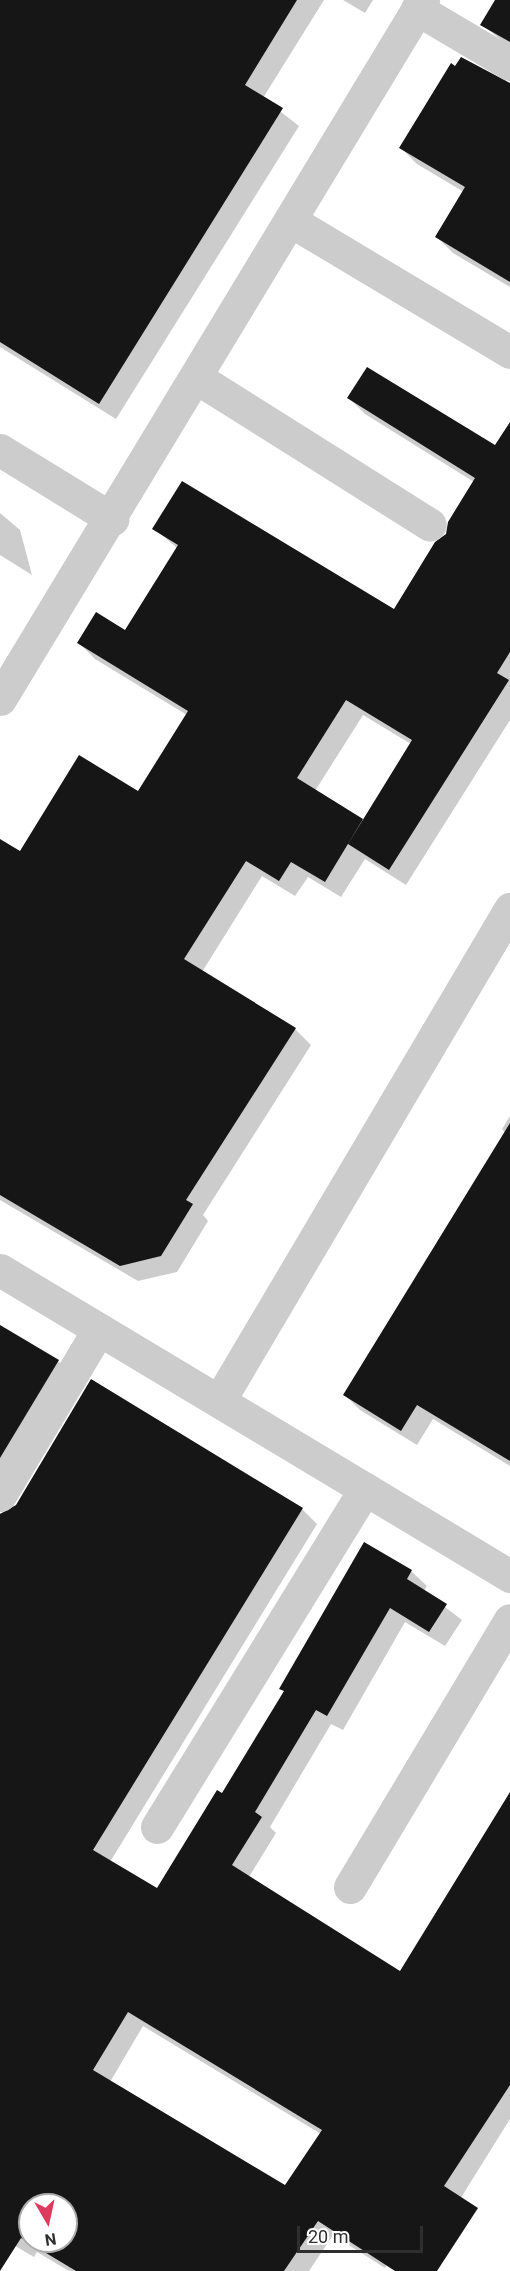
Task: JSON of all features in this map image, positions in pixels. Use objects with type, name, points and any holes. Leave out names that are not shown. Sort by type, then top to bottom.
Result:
[{"type":"lane","points":[[0,699],[112,519],[420,4],[510,64]]},
{"type":"lane","points":[[291,220],[510,352]]},
{"type":"lane","points":[[196,378],[430,525]]},
{"type":"lane","points":[[0,450],[112,519]]},
{"type":"lane","points":[[219,1401],[510,909]]},
{"type":"lane","points":[[0,1270],[510,1576]]},
{"type":"lane","points":[[0,1496],[99,1329]]},
{"type":"lane","points":[[157,1827],[365,1489]]},
{"type":"lane","points":[[350,1887],[510,1620]]},
{"type":"building","points":[[0,0],[297,0],[245,85],[283,108],[99,404],[0,342]]},
{"type":"building","points":[[495,0],[510,0],[510,42],[480,25]]},
{"type":"building","points":[[461,57],[510,83],[510,282],[435,237],[465,187],[399,148],[451,63],[455,66]]},
{"type":"building","points":[[367,367],[495,445],[510,422],[510,652],[497,673],[509,680],[389,870],[348,844],[412,740],[346,700],[297,778],[363,819],[325,882],[291,862],[279,881],[246,861],[184,959],[296,1028],[186,1200],[193,1204],[161,1256],[120,1266],[0,1195],[0,839],[20,851],[79,755],[138,791],[188,711],[77,643],[96,612],[125,630],[178,545],[152,529],[182,481],[394,609],[435,542],[446,534],[448,522],[475,478],[347,398]]},
{"type":"building","points":[[510,1123],[510,1461],[417,1405],[401,1431],[343,1395]]},
{"type":"building","points":[[0,1325],[59,1360],[0,1458]]},
{"type":"building","points":[[91,1379],[303,1508],[93,1850],[157,1888],[217,1790],[222,1793],[284,1691],[279,1689],[364,1542],[412,1570],[407,1579],[447,1604],[429,1632],[390,1608],[327,1716],[316,1710],[255,1812],[262,1817],[232,1865],[400,1971],[510,1792],[510,2085],[444,2186],[478,2208],[437,2271],[395,2271],[318,2221],[284,2271],[76,2271],[46,2253],[78,2253],[78,2193],[18,2193],[18,2243],[0,2271],[0,1514],[16,1505]],"holes":[[[128,2012],[322,2130],[285,2185],[93,2070]]]}]
